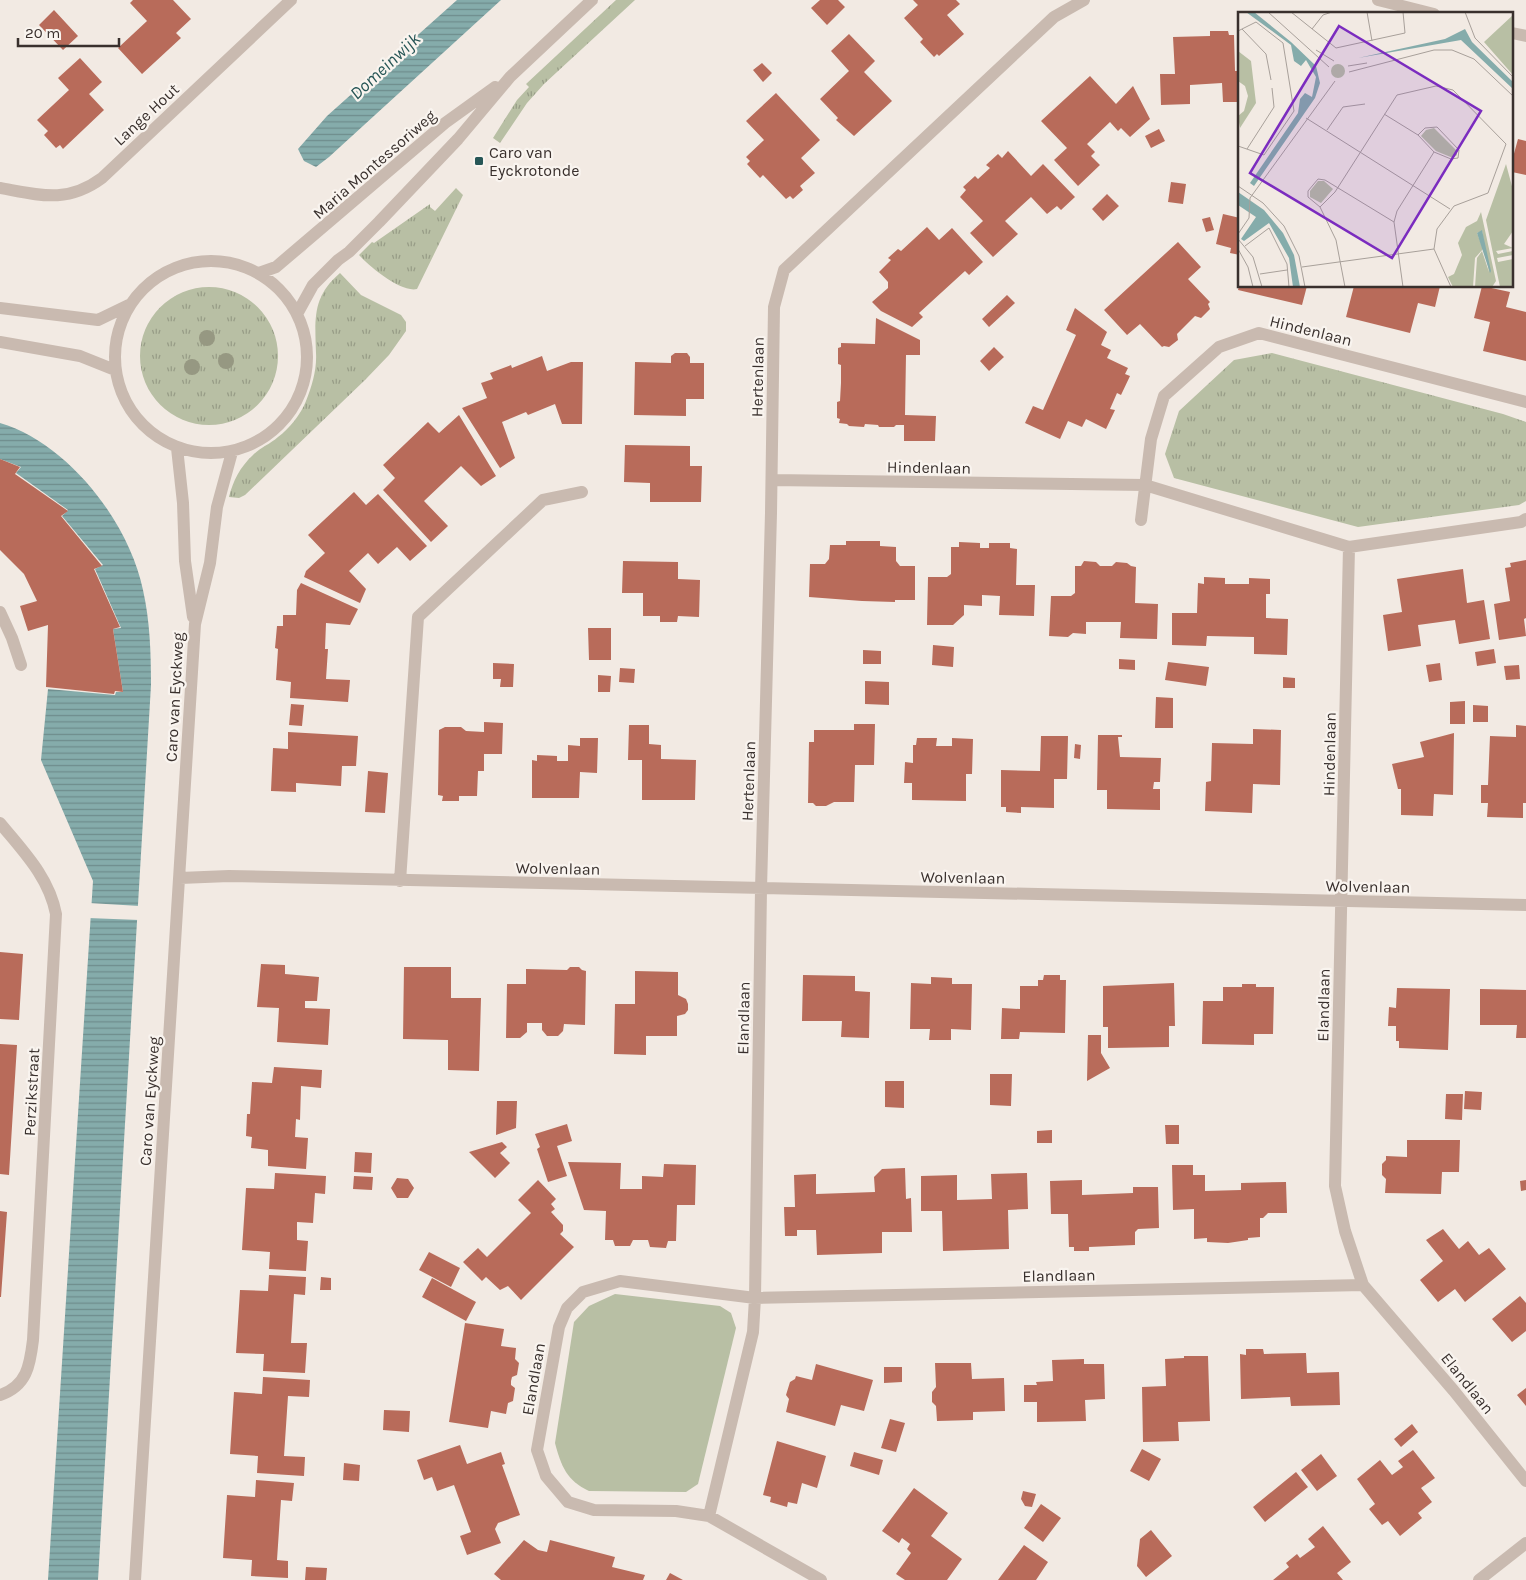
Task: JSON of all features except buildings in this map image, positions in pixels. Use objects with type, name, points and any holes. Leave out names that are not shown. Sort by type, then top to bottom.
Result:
[{"type":"street","name":"Lange Hout","points":[[0,188],[37,195],[72,194],[88,189],[291,0]]},
{"type":"street","name":"Maria Montessoriweg","points":[[297,314],[313,286],[379,222],[458,139],[510,77],[592,0]]},
{"type":"street","name":"Hertenlaan","points":[[761,889],[772,480],[774,307],[784,270],[1054,17],[1084,0]]},
{"type":"street","points":[[1378,0],[1426,12]]},
{"type":"street","name":"Maria Montessoriweg","points":[[259,273],[276,267],[445,123],[510,77]]},
{"type":"street","points":[[202,261],[231,263],[259,273],[281,291],[297,314],[306,342],[306,371],[298,399],[282,423],[259,441],[232,452],[204,454],[178,448],[154,436],[135,418],[122,396],[115,370],[116,337],[129,306],[148,284],[173,268],[202,261]]},
{"type":"street","points":[[0,308],[98,320],[129,306]]},
{"type":"street","name":"Hindenlaan","points":[[1145,485],[1151,439],[1164,396],[1219,347],[1259,333],[1526,402]]},
{"type":"street","points":[[0,342],[80,356],[115,370]]},
{"type":"street","name":"Caro van Eyckweg","points":[[178,448],[184,503],[184,561],[195,624]]},
{"type":"street","name":"Caro van Eyckweg","points":[[135,1580],[195,624],[210,562],[217,507],[232,452]]},
{"type":"street","name":"Hindenlaan","points":[[772,480],[1145,485],[1349,547],[1521,522],[1526,519]]},
{"type":"street","points":[[1141,520],[1145,485]]},
{"type":"street","points":[[400,881],[418,617],[543,500],[582,492]]},
{"type":"street","name":"Hindenlaan","points":[[1342,902],[1349,547]]},
{"type":"street","points":[[0,612],[12,638],[21,666]]},
{"type":"street","name":"Perzikstraat","points":[[0,823],[48,886],[56,914],[33,1340],[30,1360],[23,1379],[11,1391],[0,1394]]},
{"type":"street","name":"Wolvenlaan","points":[[180,878],[229,876],[1526,905]]},
{"type":"street","name":"Elandlaan","points":[[709,1516],[753,1332],[761,889]]},
{"type":"street","name":"Elandlaan","points":[[1342,902],[1335,1186],[1345,1231],[1363,1285],[1454,1391],[1526,1481]]},
{"type":"street","name":"Elandlaan","points":[[821,1580],[709,1516],[676,1511],[594,1510],[568,1502],[546,1476],[538,1450],[559,1327],[567,1308],[583,1292],[620,1281],[755,1298],[1363,1285]]},
{"type":"street","points":[[1479,1580],[1526,1543]]},
{"type":"green space","points":[[616,0],[635,0],[544,84],[527,103],[500,143],[493,138],[517,100],[529,87],[526,84]]},
{"type":"green space","points":[[456,188],[463,195],[417,289],[410,289],[394,283],[370,266],[359,255],[372,242],[374,243],[430,204],[430,207],[435,211]]},
{"type":"green space","points":[[340,273],[361,295],[401,315],[406,322],[406,331],[389,355],[365,380],[245,495],[239,498],[229,497],[235,480],[244,464],[286,430],[304,406],[316,365],[315,330],[317,309],[324,291]]},
{"type":"green space","points":[[209,287],[235,292],[258,307],[273,330],[278,356],[273,382],[258,405],[235,420],[209,425],[183,420],[160,405],[145,382],[140,356],[145,330],[160,307],[183,292]]},
{"type":"green space","points":[[1272,353],[1503,414],[1526,422],[1526,501],[1519,505],[1358,527],[1174,478],[1165,454],[1179,411],[1234,360]]},
{"type":"green space","points":[[615,1294],[720,1306],[731,1313],[736,1328],[698,1484],[686,1492],[589,1491],[575,1483],[566,1472],[560,1459],[555,1443],[574,1322],[589,1306]]},
{"type":"water","name":"Domeinwijk","points":[[457,0],[501,0],[329,157],[316,167],[304,161],[298,149],[327,116]]},
{"type":"water","points":[[0,423],[25,433],[49,448],[92,488],[110,513],[136,564],[143,590],[150,637],[151,685],[98,1580],[48,1580],[93,881],[41,760],[48,689],[115,695],[116,692],[123,692],[113,629],[121,628],[95,569],[103,565],[62,516],[68,510],[16,473],[21,467],[0,459]]},
{"type":"pier","points":[[89,903],[140,906],[139,920],[88,918]]},
{"type":"place","name":"Caro van Eyckrotonde","points":[[479,161]]}]
